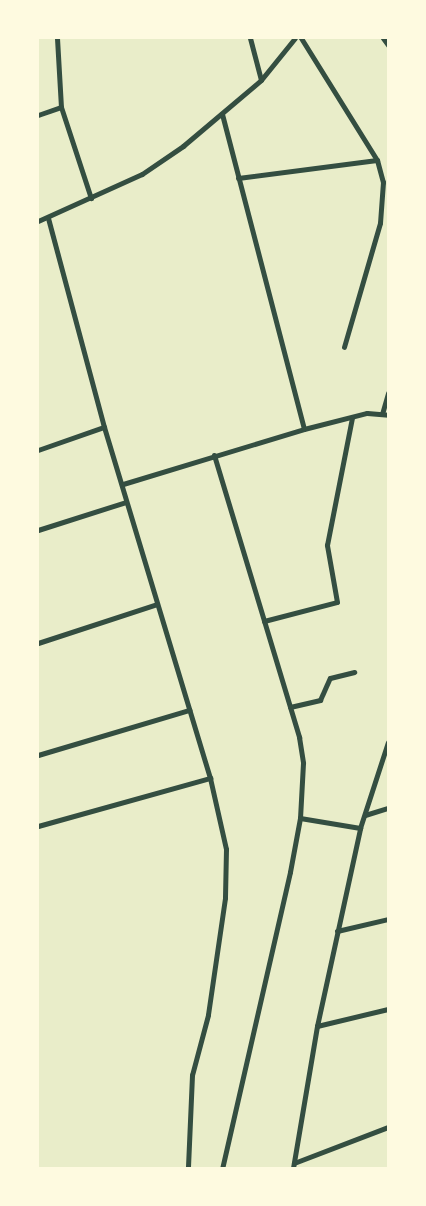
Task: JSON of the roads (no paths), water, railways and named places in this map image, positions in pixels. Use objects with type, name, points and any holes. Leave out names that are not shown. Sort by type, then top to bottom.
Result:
[{"type":"street","points":[[57,38],[60,106],[91,198]]},
{"type":"street","points":[[250,38],[261,80]]},
{"type":"street","points":[[38,221],[142,174],[222,114],[261,80],[295,38]]},
{"type":"street","points":[[301,38],[377,160],[383,191],[380,223],[344,347]]},
{"type":"street","points":[[383,38],[388,45]]},
{"type":"street","points":[[38,114],[60,106]]},
{"type":"street","points":[[222,114],[304,429]]},
{"type":"street","points":[[238,178],[377,160]]},
{"type":"street","points":[[48,218],[104,427],[210,778],[226,849],[227,876],[208,1015],[192,1076],[188,1168]]},
{"type":"street","points":[[382,414],[388,393]]},
{"type":"street","points":[[122,484],[304,429],[352,417],[382,414],[388,416]]},
{"type":"street","points":[[264,621],[337,602],[327,545],[352,417]]},
{"type":"street","points":[[38,450],[104,427]]},
{"type":"street","points":[[214,455],[290,708],[303,764],[300,818],[222,1168]]},
{"type":"street","points":[[38,530],[126,502]]},
{"type":"street","points":[[38,643],[157,604]]},
{"type":"street","points":[[290,708],[320,700],[330,678],[354,672]]},
{"type":"street","points":[[38,755],[189,710]]},
{"type":"street","points":[[293,1166],[317,1026],[360,828],[388,742]]},
{"type":"street","points":[[38,826],[210,778]]},
{"type":"street","points":[[365,815],[388,808]]},
{"type":"street","points":[[300,818],[360,828]]},
{"type":"street","points":[[337,931],[388,919]]},
{"type":"street","points":[[317,1026],[388,1009]]},
{"type":"street","points":[[293,1166],[388,1127]]}]
